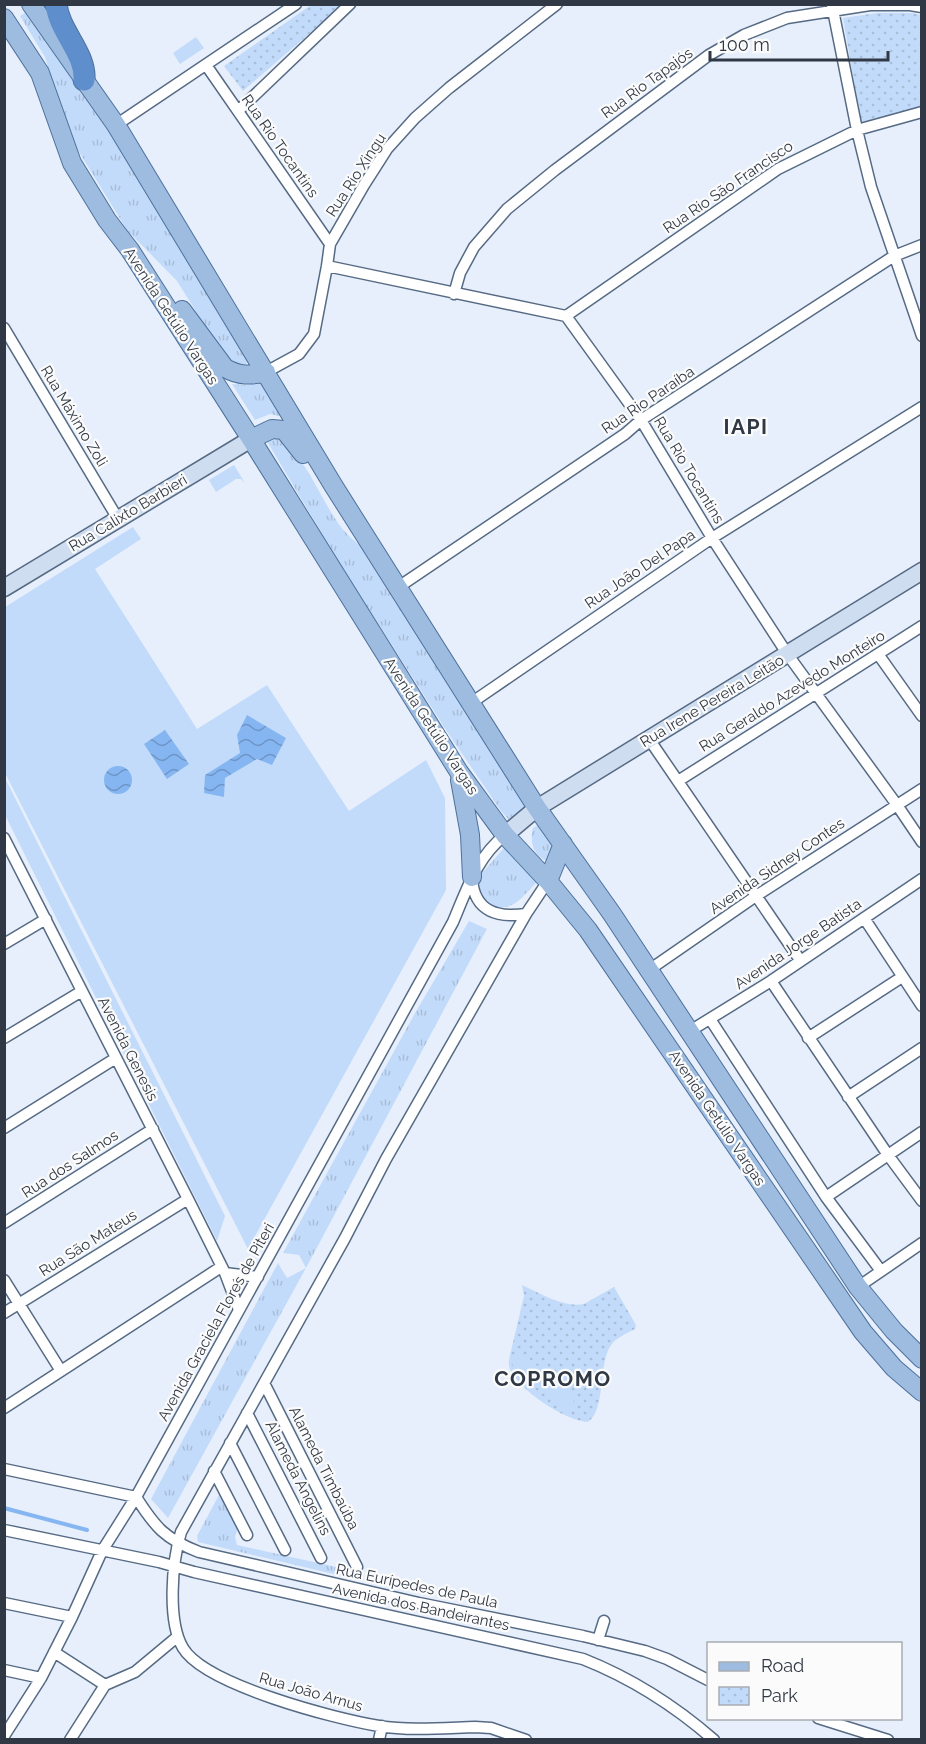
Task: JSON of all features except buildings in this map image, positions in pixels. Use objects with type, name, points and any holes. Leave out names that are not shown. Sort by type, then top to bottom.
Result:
[{"type":"highway","points":[[56,4],[62,26],[85,68],[84,80]]},
{"type":"main road","name":"Avenida Getúlio Vargas","points":[[31,4],[116,125],[333,485],[537,808],[612,914],[858,1287],[894,1331],[921,1359]]},
{"type":"main road","name":"Avenida Getúlio Vargas","points":[[5,19],[40,73],[72,163],[251,439],[459,772],[505,835],[548,881],[588,930],[863,1332],[894,1368],[921,1392]]},
{"type":"main road","points":[[130,250],[148,264],[225,368],[247,375],[266,372]]},
{"type":"main road","points":[[251,439],[272,429],[284,430],[320,477],[333,485]]},
{"type":"main road","points":[[459,772],[467,816],[472,877]]},
{"type":"main road","points":[[548,881],[562,844]]},
{"type":"street","points":[[116,125],[296,4]]},
{"type":"street","points":[[238,111],[350,4]]},
{"type":"street","name":"Rua Rio Xingu","points":[[266,372],[299,354],[314,334],[330,244],[387,149],[415,118],[449,87],[557,4]]},
{"type":"street","name":"Rua Rio Tapajós","points":[[454,294],[460,273],[474,247],[507,209],[555,170],[709,56],[744,35],[787,18],[833,7],[910,5],[921,7]]},
{"type":"street","points":[[833,7],[857,130],[872,187],[921,336]]},
{"type":"street","name":"Rua Rio Tocantins","points":[[206,65],[330,244]]},
{"type":"street","name":"Rua Rio São Francisco","points":[[566,316],[778,169],[857,130],[921,112]]},
{"type":"street","name":"Rua Rio Paraíba","points":[[397,588],[625,434],[641,420],[894,256],[921,245]]},
{"type":"street","points":[[327,266],[566,316]]},
{"type":"street","name":"Rua Rio Tocantins","points":[[566,316],[641,420],[712,538],[788,655],[897,804],[921,842]]},
{"type":"street","name":"Rua Máximo Zoli","points":[[4,328],[118,519]]},
{"type":"street","name":"Rua João Del Papa","points":[[471,703],[712,538],[921,407]]},
{"type":"street","name":"Rua Calixto Barbieri","points":[[4,588],[251,439]]},
{"type":"street","name":"Rua Irene Pereira Leitão","points":[[505,835],[537,808],[921,571]]},
{"type":"street","name":"Rua Geraldo Azevedo Monteiro","points":[[678,781],[921,626]]},
{"type":"street","points":[[878,654],[921,716]]},
{"type":"street","points":[[649,739],[800,960]]},
{"type":"street","name":"Avenida Sidney Contes","points":[[649,970],[756,896],[921,789]]},
{"type":"street","name":"Avenida Graciela Flores de Piteri","points":[[6,1731],[41,1678],[102,1551],[136,1497],[453,922],[482,858],[494,843],[505,835]]},
{"type":"street","name":"Avenida Genesis","points":[[4,838],[8,852],[46,919],[188,1199],[223,1270],[239,1310]]},
{"type":"street","points":[[472,877],[473,889],[481,904],[490,911],[501,915],[526,914]]},
{"type":"street","name":"Avenida Jorge Batista","points":[[690,1031],[771,981],[921,879]]},
{"type":"street","points":[[175,1566],[177,1544],[181,1532],[214,1471],[345,1238],[386,1160],[526,914],[548,881]]},
{"type":"street","name":"Avenida Graciela Flores de Piteri","points":[[453,922],[463,911],[481,904]]},
{"type":"street","points":[[864,918],[921,1006]]},
{"type":"street","points":[[4,944],[46,919]]},
{"type":"street","points":[[808,1038],[902,977]]},
{"type":"street","points":[[771,981],[921,1201]]},
{"type":"street","points":[[4,1038],[82,991]]},
{"type":"street","points":[[710,1019],[826,1197],[881,1271]]},
{"type":"street","points":[[848,1097],[921,1048]]},
{"type":"street","points":[[4,1128],[116,1058]]},
{"type":"street","name":"Rua dos Salmos","points":[[4,1223],[153,1129]]},
{"type":"street","points":[[826,1197],[921,1132]]},
{"type":"street","name":"Rua São Mateus","points":[[4,1313],[188,1199]]},
{"type":"street","points":[[858,1287],[921,1243]]},
{"type":"street","points":[[4,1408],[223,1270],[258,1277]]},
{"type":"street","points":[[4,1280],[61,1371]]},
{"type":"street","name":"Alameda Timbaúba","points":[[264,1383],[357,1567]]},
{"type":"street","name":"Alameda Angelins","points":[[247,1413],[321,1558]]},
{"type":"street","points":[[230,1443],[285,1550]]},
{"type":"street","points":[[4,1469],[136,1497]]},
{"type":"street","points":[[214,1471],[248,1535]]},
{"type":"street","name":"Rua Eurípedes de Paula","points":[[136,1497],[163,1534],[177,1544],[199,1552],[245,1564],[598,1640],[657,1656],[707,1680]]},
{"type":"street","name":"Avenida dos Bandeirantes","points":[[4,1530],[175,1566],[583,1659],[648,1690],[714,1740]]},
{"type":"street","name":"Rua João Arnus","points":[[175,1566],[174,1620],[177,1636],[184,1650],[194,1662],[214,1675],[265,1695],[382,1726],[490,1728],[526,1740]]},
{"type":"street","points":[[4,1603],[72,1617]]},
{"type":"street","points":[[598,1640],[604,1621]]},
{"type":"street","points":[[70,1740],[105,1685],[135,1672],[177,1636]]},
{"type":"street","points":[[54,1652],[105,1685]]},
{"type":"street","points":[[4,1670],[41,1678]]},
{"type":"street","points":[[821,1720],[888,1740]]},
{"type":"street","points":[[379,1740],[382,1726]]},
{"type":"green space","points":[[311,5],[342,5],[243,91],[224,66]]},
{"type":"green space","points":[[28,11],[129,157],[248,357],[247,363],[241,367],[228,363],[177,281],[127,230],[71,139],[45,57],[20,16]]},
{"type":"green space","points":[[877,13],[921,15],[921,108],[861,124],[843,18]]},
{"type":"green space","points":[[196,37],[204,48],[180,64],[173,53]]},
{"type":"green space","points":[[260,380],[283,417],[270,414],[255,420],[232,384],[248,385]]},
{"type":"green space","points":[[276,436],[286,443],[304,465],[341,527],[364,549],[526,807],[510,821],[448,733],[340,564],[265,438]]},
{"type":"green space","points":[[234,465],[245,483],[241,479],[236,479],[216,492],[209,480]]},
{"type":"green space","points":[[133,527],[141,539],[95,569],[197,729],[267,685],[349,811],[426,760],[445,798],[446,890],[248,1249],[5,773],[5,607]]},
{"type":"green space","points":[[5,778],[225,1216],[217,1241],[5,815]]},
{"type":"green space","points":[[538,825],[554,845],[549,861],[536,853],[532,844],[533,828]]},
{"type":"green space","points":[[504,848],[537,882],[520,899],[509,906],[486,905],[475,885],[482,873]]},
{"type":"green space","points":[[469,921],[487,929],[306,1268],[299,1255],[283,1253],[414,1015]]},
{"type":"green space","points":[[278,1263],[287,1278],[306,1268],[168,1518],[151,1499]]},
{"type":"green space","points":[[522,1285],[552,1299],[576,1305],[584,1304],[614,1287],[636,1325],[635,1329],[613,1342],[607,1353],[600,1397],[594,1416],[588,1422],[567,1416],[544,1403],[523,1386],[510,1369],[510,1357],[524,1296]]},
{"type":"green space","points":[[523,1353],[544,1372],[533,1385],[512,1365]]},
{"type":"green space","points":[[554,1380],[577,1397],[567,1410],[544,1393]]},
{"type":"green space","points":[[220,1493],[238,1527],[235,1537],[237,1545],[345,1569],[346,1577],[198,1542],[197,1536]]},
{"type":"water","points":[[247,715],[286,738],[272,765],[257,759],[225,778],[224,797],[204,793],[205,775],[240,753],[237,735]]},
{"type":"water","points":[[165,730],[189,764],[167,779],[144,744]]},
{"type":"water","points":[[118,766],[128,770],[132,780],[128,790],[118,794],[108,790],[104,780],[108,770]]},
{"type":"waterway","points":[[4,1508],[87,1530]]},
{"type":"district","name":"IAPI","points":[[746,426]]},
{"type":"district","name":"COPROMO","points":[[553,1378]]}]
